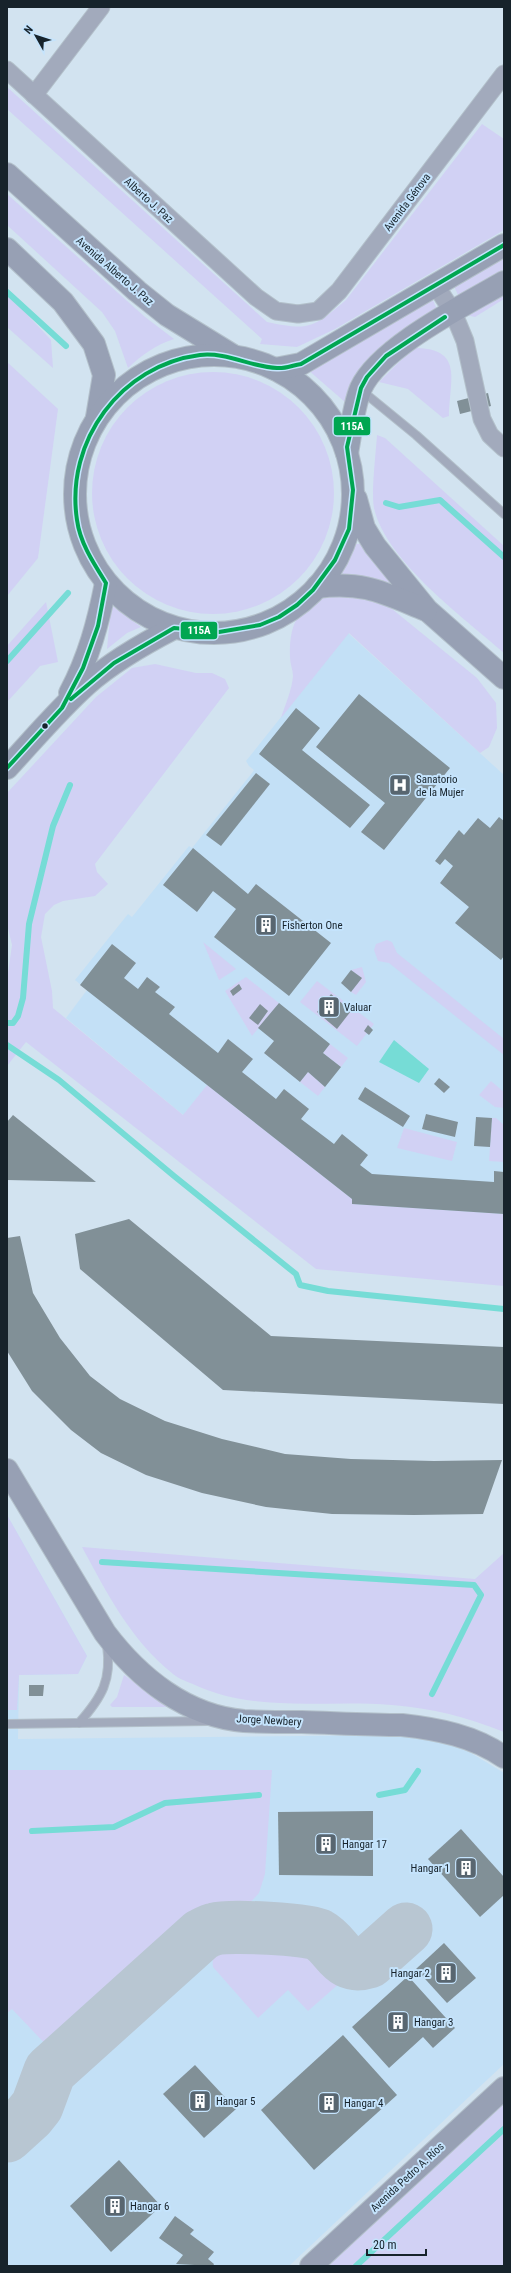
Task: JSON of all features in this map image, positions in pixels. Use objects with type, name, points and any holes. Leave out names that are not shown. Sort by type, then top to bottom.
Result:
[{"type":"main road","name":"Avenida Alberto J. Paz","points":[[7,174],[136,291],[167,315],[233,356]]},
{"type":"main road","points":[[275,369],[301,364],[504,246]]},
{"type":"main road","points":[[7,249],[63,302],[94,344],[104,375],[96,420]]},
{"type":"main road","points":[[347,453],[361,389],[366,379],[388,356],[413,337],[504,282]]},
{"type":"main road","points":[[353,487],[350,524],[337,558],[317,587],[298,604],[278,618],[253,628],[220,633],[200,633],[174,628],[137,610],[106,583],[88,554],[77,522],[76,477],[83,447],[96,420],[122,390],[141,376],[170,362],[201,355],[233,356],[275,369],[294,380],[311,393],[326,411],[338,432],[347,453],[353,487],[364,528],[375,546],[427,610],[504,678]]},
{"type":"main road","points":[[62,708],[85,661],[98,626],[106,583]]},
{"type":"main road","points":[[317,587],[340,584],[367,587],[427,610]]},
{"type":"main road","points":[[7,768],[62,708],[87,684],[114,663],[174,628]]},
{"type":"main road","name":"Jorge Newbery","points":[[7,1470],[105,1633],[122,1656],[142,1675],[164,1692],[189,1705],[216,1715],[243,1721],[402,1725],[428,1728],[479,1743],[504,1757]]},
{"type":"main road","name":"Avenida Pedro A. Ríos","points":[[311,2266],[504,2088]]},
{"type":"street","points":[[34,95],[101,7]]},
{"type":"street","name":"Alberto J. Paz","points":[[7,70],[256,297],[276,311],[298,314]]},
{"type":"street","name":"Avenida Génova","points":[[298,314],[318,311],[339,291],[504,74]]},
{"type":"street","points":[[436,286],[453,312],[465,341],[482,419],[490,434],[504,448]]},
{"type":"lane","points":[[361,389],[416,435],[504,514]]},
{"type":"lane","points":[[80,1723],[94,1707],[106,1684],[109,1663],[105,1633]]},
{"type":"lane","points":[[7,1724],[243,1721]]},
{"type":"shaded area","points":[[7,87],[267,322],[292,326],[310,325],[326,317],[346,300],[482,124],[504,139],[504,230],[335,329],[297,347],[260,344],[262,339],[7,109]]},
{"type":"shaded area","points":[[7,194],[145,317],[174,339],[149,351],[128,368],[115,331],[102,312],[7,225]]},
{"type":"shaded area","points":[[504,252],[504,274],[465,298],[458,295],[454,286]]},
{"type":"shaded area","points":[[504,282],[504,299],[475,317],[453,312]]},
{"type":"shaded area","points":[[7,293],[51,340],[53,368],[7,327]]},
{"type":"shaded area","points":[[431,296],[439,314],[373,355],[360,368],[345,402],[307,369]]},
{"type":"shaded area","points":[[413,348],[429,349],[440,353],[447,359],[451,378],[449,416],[443,418],[408,389],[379,382]]},
{"type":"shaded area","points":[[7,362],[58,409],[38,558],[7,596]]},
{"type":"shaded area","points":[[201,372],[225,372],[248,377],[270,386],[290,399],[299,407],[314,426],[325,447],[332,469],[334,493],[332,517],[325,539],[314,560],[299,579],[290,587],[270,600],[248,609],[225,614],[201,614],[178,609],[156,600],[136,587],[119,570],[106,550],[97,528],[92,505],[92,481],[97,458],[106,436],[119,416],[136,399],[156,386],[178,377]]},
{"type":"shaded area","points":[[377,435],[385,438],[504,546],[504,653],[428,587],[394,548],[381,528],[373,501]]},
{"type":"shaded area","points":[[356,544],[362,544],[409,596],[343,576],[340,571]]},
{"type":"shaded area","points":[[338,592],[365,596],[392,609],[477,678],[496,703],[497,728],[489,747],[480,753],[349,633],[281,718],[290,692],[292,681],[293,674],[290,660],[290,643],[295,622],[300,614],[315,602]]},
{"type":"shaded area","points":[[46,602],[58,662],[40,666],[7,702],[7,646]]},
{"type":"shaded area","points":[[111,605],[141,627],[127,633],[107,649]]},
{"type":"shaded area","points":[[348,633],[504,775],[504,1247],[332,1238],[66,1018],[87,990],[75,980],[128,914],[132,917],[189,846],[192,848],[252,773],[254,770],[246,761]]},
{"type":"shaded area","points":[[155,664],[196,673],[212,673],[225,679],[229,688],[95,864],[97,872],[108,884],[95,896],[63,901],[54,905],[45,914],[41,937],[52,991],[53,1008],[183,1115],[207,1085],[352,1199],[352,1204],[504,1214],[504,1286],[316,1269],[26,1042],[7,1066],[7,980],[12,945],[7,924],[7,793],[96,697],[132,668]]},
{"type":"shaded area","points":[[387,940],[392,942],[397,953],[504,1039],[504,1055],[389,963],[378,961],[374,950],[376,944]]},
{"type":"shaded area","points":[[203,942],[236,969],[219,980]]},
{"type":"shaded area","points":[[362,967],[366,982],[356,995],[351,992],[361,978],[351,970]]},
{"type":"shaded area","points":[[246,977],[279,1003],[252,1036],[225,991]]},
{"type":"shaded area","points":[[317,981],[374,1024],[357,1046],[300,1002]]},
{"type":"shaded area","points":[[394,1040],[429,1069],[419,1083],[379,1062]]},
{"type":"shaded area","points":[[330,1044],[348,1058],[341,1067],[323,1053]]},
{"type":"shaded area","points":[[308,1072],[325,1087],[318,1096],[300,1082]]},
{"type":"shaded area","points":[[491,1081],[504,1092],[504,1108],[495,1107],[479,1095]]},
{"type":"shaded area","points":[[492,1118],[496,1118],[504,1125],[504,1162],[489,1161]]},
{"type":"shaded area","points":[[404,1128],[457,1142],[452,1161],[397,1148]]},
{"type":"shaded area","points":[[7,1515],[87,1656],[78,1674],[19,1675],[18,1739],[402,1735],[426,1738],[449,1744],[471,1753],[504,1773],[504,2064],[289,2266],[7,2266]]},
{"type":"shaded area","points":[[7,1515],[87,1656],[78,1674],[19,1675],[17,1710],[7,1710]]},
{"type":"shaded area","points":[[82,1547],[475,1579],[504,1553],[504,1732],[477,1722],[421,1708],[367,1704],[292,1704],[243,1700],[219,1694],[195,1685],[173,1674],[144,1646],[121,1615]]},
{"type":"shaded area","points":[[124,1675],[167,1704],[167,1707],[112,1707],[110,1705],[117,1697]]},
{"type":"shaded area","points":[[7,1770],[272,1770],[265,1874],[259,1893],[249,1904],[239,1911],[215,1912],[203,1915],[50,2049],[12,2009],[7,2013]]},
{"type":"shaded area","points":[[228,1944],[312,1949],[341,1982],[308,2011],[288,1990],[258,2018],[213,1967],[214,1955],[218,1950]]},
{"type":"shaded area","points":[[504,2088],[504,2266],[311,2266]]},
{"type":"building","points":[[488,393],[491,406],[460,414],[457,401]]},
{"type":"building","name":"Sanatorio de la Mujer","points":[[359,694],[450,768],[384,850],[361,832],[385,803],[316,747]]},
{"type":"building","points":[[296,708],[320,728],[302,750],[370,805],[350,828],[259,754]]},
{"type":"building","points":[[256,773],[270,784],[221,846],[206,835]]},
{"type":"building","points":[[499,817],[504,821],[504,956],[501,960],[455,923],[469,907],[440,883],[453,866],[445,859],[440,865],[435,861],[459,830],[464,835],[478,818],[490,828]]},
{"type":"building","name":"Fisherton One","points":[[193,848],[248,894],[256,884],[331,943],[289,996],[214,937],[236,909],[213,891],[197,912],[163,885]]},
{"type":"building","points":[[112,944],[136,963],[124,978],[138,989],[147,977],[160,987],[155,992],[175,1007],[169,1014],[218,1053],[228,1039],[253,1059],[242,1072],[276,1099],[284,1089],[309,1109],[301,1119],[334,1144],[342,1134],[368,1155],[360,1165],[372,1174],[494,1182],[494,1171],[504,1172],[504,1214],[352,1204],[352,1199],[80,985]]},
{"type":"building","points":[[351,970],[362,978],[351,992],[341,983]]},
{"type":"building","points":[[239,984],[242,989],[233,996],[230,991]]},
{"type":"building","points":[[331,994],[351,1011],[337,1029],[317,1012]]},
{"type":"building","points":[[279,1003],[330,1044],[323,1053],[341,1067],[325,1087],[308,1072],[300,1082],[264,1053],[274,1041],[258,1028]]},
{"type":"building","points":[[260,1004],[268,1011],[258,1025],[249,1018]]},
{"type":"building","points":[[368,1025],[373,1030],[369,1035],[364,1031]]},
{"type":"building","points":[[439,1078],[450,1087],[444,1093],[434,1084]]},
{"type":"building","points":[[365,1087],[410,1116],[403,1127],[358,1099]]},
{"type":"building","points":[[426,1114],[458,1122],[455,1137],[422,1129]]},
{"type":"building","points":[[13,1115],[96,1182],[7,1180],[7,1122]]},
{"type":"building","points":[[476,1117],[492,1118],[490,1147],[474,1146]]},
{"type":"building","points":[[129,1219],[271,1336],[504,1347],[504,1404],[223,1390],[80,1269],[75,1234]]},
{"type":"building","points":[[20,1236],[33,1293],[60,1338],[90,1376],[120,1399],[165,1421],[222,1439],[285,1454],[351,1459],[434,1461],[502,1460],[483,1514],[332,1514],[266,1507],[202,1493],[146,1475],[101,1453],[71,1430],[32,1391],[7,1351],[7,1238]]},
{"type":"building","points":[[29,1685],[44,1685],[43,1696],[29,1696]]},
{"type":"building","name":"Hangar 17","points":[[373,1811],[373,1876],[279,1875],[278,1812]]},
{"type":"building","name":"Hangar 1","points":[[461,1829],[504,1877],[504,1895],[480,1917],[428,1859]]},
{"type":"building","name":"Hangar 2","points":[[444,1943],[476,1978],[447,2003],[416,1969]]},
{"type":"building","name":"Hangar 3","points":[[408,1976],[455,2028],[433,2048],[423,2037],[389,2068],[352,2027]]},
{"type":"building","name":"Hangar 4","points":[[343,2035],[397,2095],[314,2170],[261,2110]]},
{"type":"building","name":"Hangar 5","points":[[195,2065],[236,2109],[204,2138],[163,2094]]},
{"type":"building","name":"Hangar 6","points":[[119,2160],[161,2206],[111,2252],[70,2206]]},
{"type":"building","points":[[175,2216],[194,2230],[190,2234],[214,2252],[208,2259],[214,2264],[213,2266],[176,2264],[183,2255],[159,2238]]},
{"type":"waterway","points":[[7,292],[66,346]]},
{"type":"waterway","points":[[386,503],[399,507],[440,500],[504,557]]},
{"type":"waterway","points":[[7,661],[68,593]]},
{"type":"waterway","points":[[7,1023],[13,1023],[18,1016],[23,998],[29,924],[53,826],[70,785]]},
{"type":"waterway","points":[[7,1045],[59,1080],[174,1176],[296,1274],[300,1285],[328,1291],[504,1309]]},
{"type":"waterway","points":[[102,1562],[474,1585],[481,1595],[432,1694]]},
{"type":"waterway","points":[[379,1795],[405,1790],[418,1771]]},
{"type":"waterway","points":[[32,1831],[114,1827],[165,1803],[259,1795]]},
{"type":"waterway","points":[[356,2266],[504,2129]]},
{"type":"taxiway","points":[[7,2136],[29,2116],[37,2106],[50,2071],[201,1935],[215,1929],[236,1927],[285,1929],[312,1933],[319,1935],[326,1940],[346,1960],[359,1964],[369,1962],[406,1929]]},
{"type":"transit line","name":"115A","points":[[7,768],[62,708],[83,668],[98,626],[106,583],[88,553],[81,537],[77,520],[76,491],[80,462],[90,436],[104,412],[123,391],[146,374],[172,362],[200,355],[220,356],[277,368],[301,364],[504,245]]},
{"type":"transit line","name":"115A","points":[[71,699],[114,663],[174,628],[219,632],[260,625],[279,617],[297,605],[313,590],[335,560],[349,529],[353,490],[347,447],[361,388],[367,377],[386,356],[445,317]]},
{"type":"place","name":"Sanatorio de la Mujer","points":[[400,785]]},
{"type":"place","name":"Fisherton One","points":[[266,925]]},
{"type":"place","name":"Valuar","points":[[329,1007]]},
{"type":"place","name":"Hangar 17","points":[[326,1844]]},
{"type":"place","name":"Hangar 1","points":[[466,1868]]},
{"type":"place","name":"Hangar 2","points":[[446,1973]]},
{"type":"place","name":"Hangar 3","points":[[398,2022]]},
{"type":"place","name":"Hangar 5","points":[[200,2101]]},
{"type":"place","name":"Hangar 4","points":[[329,2103]]},
{"type":"place","name":"Hangar 6","points":[[115,2206]]}]
